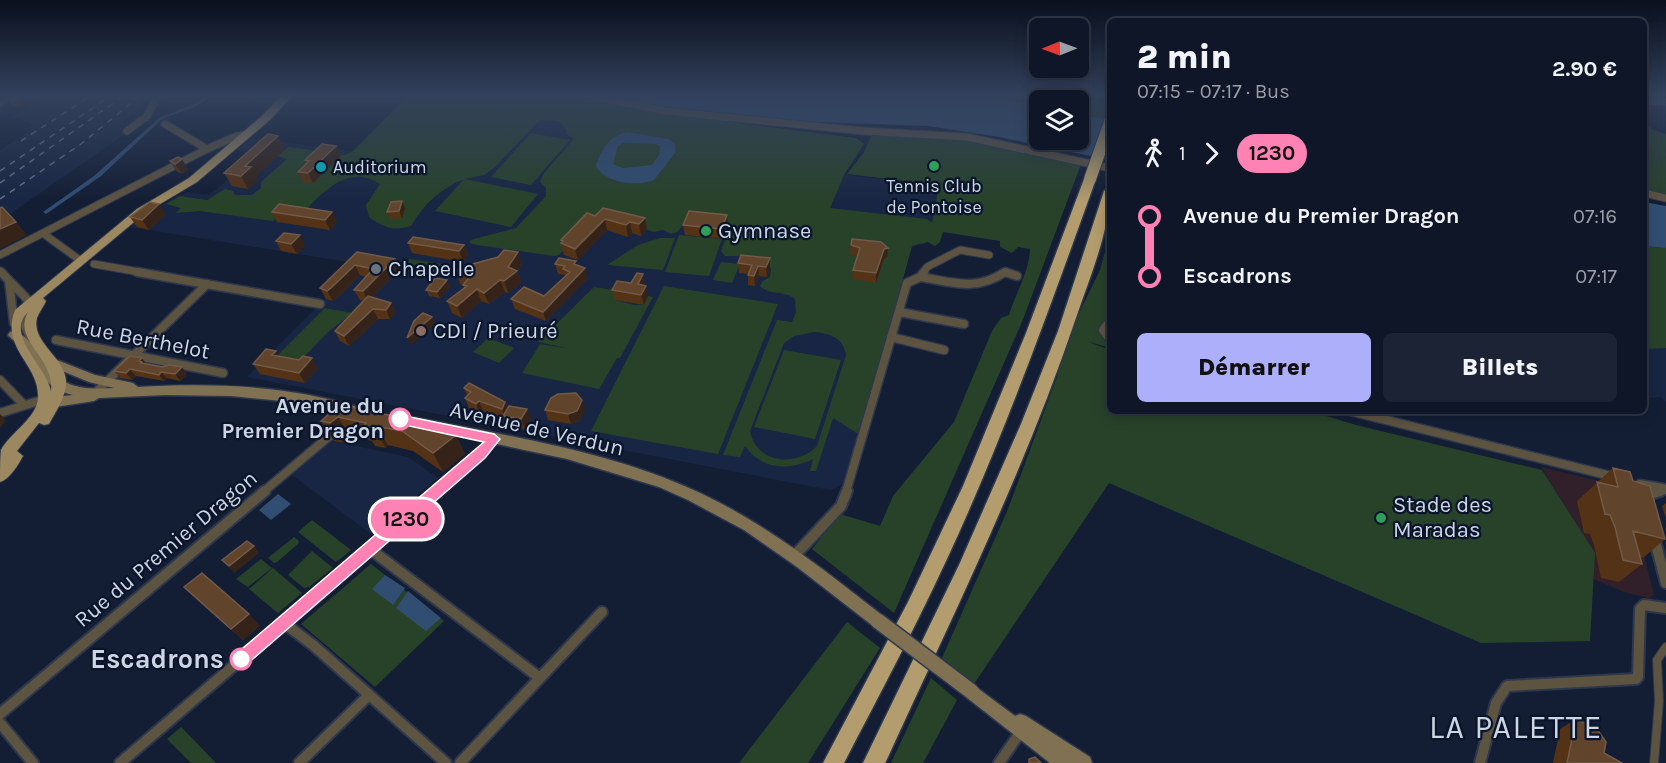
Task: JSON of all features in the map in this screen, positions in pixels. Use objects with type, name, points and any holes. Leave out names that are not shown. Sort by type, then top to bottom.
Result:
[{"type":"highway","points":[[833,763],[926,585],[976,474],[1019,369],[1107,131]]},
{"type":"highway","points":[[878,759],[1048,376],[1083,280],[1107,201]]},
{"type":"main road","points":[[52,390],[14,329],[28,302],[77,265],[141,211],[186,185],[251,131]]},
{"type":"main road","points":[[0,476],[47,417],[57,370],[30,335],[28,321],[31,312],[77,265]]},
{"type":"main road","points":[[52,362],[100,381],[146,391]]},
{"type":"main road","points":[[0,462],[38,414],[52,390],[100,381]]},
{"type":"main road","points":[[52,390],[97,394],[146,391],[232,391],[271,395],[368,413]]},
{"type":"main road","points":[[52,390],[97,394]]},
{"type":"main road","name":"Avenue de Verdun","points":[[390,418],[582,458],[664,483],[727,514],[795,555],[878,621],[1024,728]]},
{"type":"main road","points":[[1024,728],[1044,749],[1063,763]]},
{"type":"main road","points":[[1024,728],[1084,763]]},
{"type":"main road","points":[[1044,749],[1078,763]]},
{"type":"street","points":[[176,131],[207,149]]},
{"type":"street","points":[[859,131],[967,137],[1107,167]]},
{"type":"street","points":[[0,255],[207,149],[246,135]]},
{"type":"street","points":[[225,141],[237,143]]},
{"type":"street","points":[[1647,194],[1666,198]]},
{"type":"street","points":[[44,234],[77,265]]},
{"type":"street","points":[[795,555],[841,506],[854,472],[907,283],[920,277],[927,267],[960,250],[989,255]]},
{"type":"street","points":[[94,264],[320,304]]},
{"type":"street","points":[[0,272],[28,302],[23,322],[30,335]]},
{"type":"street","points":[[920,277],[980,286],[994,281],[1005,272],[1017,276]]},
{"type":"street","points":[[9,280],[14,329]]},
{"type":"street","points":[[97,394],[100,381],[133,355],[207,284]]},
{"type":"street","points":[[899,312],[964,324]]},
{"type":"street","points":[[891,337],[944,350]]},
{"type":"street","name":"Rue Berthelot","points":[[56,340],[223,373]]},
{"type":"street","points":[[0,381],[23,404]]},
{"type":"street","points":[[0,413],[52,390]]},
{"type":"street","name":"Rue du Premier Dragon","points":[[0,714],[339,428],[354,410]]},
{"type":"street","points":[[1362,414],[1606,474],[1634,487],[1666,490]]},
{"type":"street","points":[[120,763],[481,454],[494,439]]},
{"type":"street","points":[[1606,474],[1634,487],[1647,500],[1656,490],[1666,490]]},
{"type":"street","points":[[1651,526],[1666,583]]},
{"type":"street","points":[[370,549],[540,678]]},
{"type":"street","points":[[1480,763],[1496,703],[1507,686],[1636,679],[1638,677],[1640,609],[1644,605],[1666,608]]},
{"type":"street","points":[[460,763],[602,612]]},
{"type":"street","points":[[284,623],[313,645],[446,763]]},
{"type":"street","points":[[1654,763],[1659,701],[1657,660],[1666,647]]},
{"type":"street","points":[[299,763],[368,696]]},
{"type":"street","points":[[0,723],[33,763]]},
{"type":"street","points":[[999,763],[1024,728]]},
{"type":"shaded area","points":[[123,131],[125,134],[0,221],[0,150],[28,132]]},
{"type":"shaded area","points":[[145,131],[150,131],[101,176],[46,214],[43,212],[94,176]]},
{"type":"shaded area","points":[[461,131],[793,131],[856,138],[864,144],[844,175],[939,186],[932,225],[925,244],[920,243],[912,247],[847,481],[832,490],[814,487],[247,377],[360,264],[131,227],[146,214],[179,195],[187,192],[209,195],[259,154],[237,150],[252,138],[433,162]]},
{"type":"shaded area","points":[[958,131],[1029,131],[1029,143],[999,137]]},
{"type":"shaded area","points":[[1089,131],[1107,131],[1107,159],[1062,150],[1089,150]]},
{"type":"shaded area","points":[[627,132],[669,139],[675,145],[675,153],[654,180],[631,183],[614,180],[600,172],[596,166],[607,144]],"holes":[[[623,143],[660,146],[659,155],[652,165],[623,168],[613,164],[618,146]]]},
{"type":"shaded area","points":[[1647,203],[1666,206],[1666,248],[1647,246]]},
{"type":"shaded area","points":[[1647,331],[1666,334],[1666,402],[1661,397],[1650,398],[1647,395]]},
{"type":"shaded area","points":[[332,441],[408,457],[438,478],[371,534],[292,475]]},
{"type":"shaded area","points":[[1541,467],[1603,482],[1631,504],[1654,595],[1649,598],[1627,593],[1593,579],[1594,553]]},
{"type":"shaded area","points":[[278,494],[291,504],[271,520],[259,510]]},
{"type":"shaded area","points":[[385,575],[405,588],[393,605],[372,589]]},
{"type":"shaded area","points":[[408,591],[441,618],[426,631],[396,608]]},
{"type":"green space","points":[[373,131],[530,131],[494,168],[484,175],[465,179],[538,194],[511,227],[435,211],[464,179],[447,187],[433,198],[411,226],[399,228],[384,226],[369,217],[366,205],[380,184],[368,178],[347,178],[328,189],[303,213],[284,210],[273,221],[200,211],[176,213],[181,208],[166,204],[180,196],[207,200],[225,189],[233,191],[235,195],[252,195],[261,188],[261,182],[287,159],[278,156],[288,147],[345,155],[353,151]]},
{"type":"green space","points":[[566,131],[798,131],[856,138],[864,144],[844,175],[830,208],[927,219],[932,223],[939,185],[847,174],[864,152],[872,134],[955,139],[1010,147],[1081,164],[1022,322],[894,613],[812,549],[840,514],[880,526],[893,496],[954,422],[992,331],[1001,318],[1009,315],[1025,274],[1030,249],[1018,247],[1012,253],[1000,247],[1000,241],[943,232],[940,242],[935,246],[928,242],[912,246],[860,435],[833,418],[816,471],[810,471],[813,459],[794,465],[776,466],[759,460],[745,446],[740,457],[723,455],[777,320],[792,322],[796,312],[795,299],[791,296],[768,291],[760,286],[770,277],[771,268],[741,256],[725,256],[721,251],[729,224],[687,220],[677,232],[671,234],[663,230],[654,232],[607,216],[589,224],[559,255],[554,256],[471,244],[470,241],[474,239],[516,228],[546,196],[546,188],[540,182],[544,173],[573,140],[567,135]],"holes":[[[814,332],[830,335],[842,344],[846,355],[817,446],[799,457],[778,459],[768,456],[754,442],[750,431],[784,343],[794,336]]]},
{"type":"green space","points":[[1647,131],[1666,134],[1666,195],[1647,190]]},
{"type":"green space","points":[[531,133],[570,140],[531,185],[491,177]]},
{"type":"green space","points":[[679,235],[722,239],[709,276],[665,272]]},
{"type":"green space","points":[[660,238],[675,238],[663,270],[607,265],[638,245]]},
{"type":"green space","name":"Stade des Maradas","points":[[1107,244],[1107,347],[1086,341],[1107,349],[1107,414],[1320,414],[1356,425],[1542,470],[1595,553],[1590,641],[1481,643],[1109,483],[974,684],[942,658],[1008,509],[1057,377],[1068,336],[1100,270]]},
{"type":"green space","points":[[1647,246],[1666,248],[1666,348],[1647,349]]},
{"type":"green space","points":[[409,259],[442,264],[430,280],[408,265]]},
{"type":"green space","points":[[721,262],[740,264],[732,283],[713,280]]},
{"type":"green space","points":[[664,286],[778,304],[718,454],[591,431]]},
{"type":"green space","points":[[594,287],[620,291],[615,300],[634,305],[643,305],[648,296],[653,297],[620,358],[617,358],[599,389],[522,373],[540,344],[571,349],[538,342]]},
{"type":"green space","points":[[325,308],[352,313],[327,333],[299,362],[276,357]]},
{"type":"green space","points":[[488,338],[514,348],[499,363],[473,352]]},
{"type":"green space","points":[[784,350],[841,360],[815,439],[754,427]]},
{"type":"green space","points":[[312,520],[351,550],[336,562],[298,532]]},
{"type":"green space","points":[[294,537],[299,541],[298,544],[277,562],[274,563],[268,558]]},
{"type":"green space","points":[[312,551],[333,568],[309,587],[304,588],[288,575]]},
{"type":"green space","points":[[261,559],[272,568],[248,587],[236,579]]},
{"type":"green space","points":[[371,564],[444,621],[375,687],[301,624]]},
{"type":"green space","points":[[273,568],[302,593],[278,613],[249,589]]},
{"type":"green space","points":[[847,622],[880,648],[808,763],[739,763]]},
{"type":"green space","points":[[931,678],[957,700],[923,763],[891,763]]},
{"type":"green space","points":[[181,727],[216,763],[191,763],[167,739]]},
{"type":"building","points":[[268,134],[278,136],[245,166],[251,167],[241,176],[224,173]]},
{"type":"building","points":[[322,144],[336,146],[308,173],[298,172],[309,161],[305,160]]},
{"type":"building","points":[[178,157],[182,159],[175,164],[170,161]]},
{"type":"building","points":[[402,201],[399,211],[387,212],[391,202]]},
{"type":"building","points":[[150,202],[159,204],[142,220],[130,217]]},
{"type":"building","points":[[279,204],[332,212],[325,220],[272,212]]},
{"type":"building","points":[[2,207],[16,222],[0,229],[0,208]]},
{"type":"building","points":[[603,208],[645,218],[639,224],[630,222],[626,225],[605,219],[575,249],[561,243],[563,241],[561,240],[587,213],[595,216]]},
{"type":"building","points":[[689,211],[727,215],[722,229],[683,225]]},
{"type":"building","points":[[284,233],[300,235],[291,244],[276,241]]},
{"type":"building","points":[[413,237],[464,245],[459,251],[408,243]]},
{"type":"building","points":[[852,239],[881,242],[888,248],[884,249],[876,273],[853,270],[860,248],[851,245]]},
{"type":"building","points":[[504,250],[518,252],[508,267],[517,271],[504,281],[500,280],[484,293],[477,289],[457,306],[447,301],[467,286],[463,285],[471,275],[456,272],[460,267],[471,267],[473,264],[498,257]]},
{"type":"building","points":[[357,252],[395,259],[363,291],[354,290],[373,269],[355,265],[327,291],[320,288]]},
{"type":"building","points":[[741,255],[770,258],[766,267],[758,266],[754,276],[748,275],[752,265],[738,263]]},
{"type":"building","points":[[559,258],[576,261],[574,264],[585,268],[543,312],[511,299],[524,287],[544,296],[570,272],[563,269],[565,266],[555,264]]},
{"type":"building","points":[[637,273],[643,274],[638,284],[646,286],[641,295],[612,290],[617,281],[631,283]]},
{"type":"building","points":[[435,278],[447,280],[437,292],[426,290]]},
{"type":"building","points":[[368,296],[391,303],[386,310],[373,309],[344,336],[335,331]]},
{"type":"building","points":[[423,313],[432,317],[407,338],[414,321]]},
{"type":"building","points":[[266,349],[276,351],[272,355],[299,360],[303,356],[312,358],[299,373],[253,364]]},
{"type":"building","points":[[130,356],[142,358],[139,361],[141,363],[162,367],[169,365],[182,367],[175,374],[161,372],[159,375],[130,369],[126,373],[114,371]]},
{"type":"building","points":[[469,383],[505,402],[502,409],[479,401],[476,404],[465,398],[471,392],[464,388]]},
{"type":"building","points":[[576,393],[582,400],[577,411],[568,414],[545,410],[551,398],[558,394]]},
{"type":"building","points":[[339,405],[413,420],[422,427],[426,424],[438,432],[444,427],[456,435],[433,453],[402,431],[376,426],[374,429],[363,426],[366,423],[338,417],[330,423],[321,421]]},
{"type":"building","points":[[509,406],[527,409],[521,419],[503,416]]},
{"type":"building","points":[[1613,468],[1630,472],[1633,481],[1650,486],[1665,539],[1633,531],[1642,564],[1623,560],[1615,527],[1610,515],[1605,514],[1597,482],[1618,487]]},
{"type":"building","points":[[247,541],[254,546],[229,566],[222,560]]},
{"type":"building","points":[[202,573],[249,614],[231,629],[184,587]]},
{"type":"building","points":[[1576,719],[1597,729],[1606,742],[1604,753],[1622,763],[1567,763]]},
{"type":"building","points":[[1035,757],[1041,763],[1029,763],[1029,759]]},
{"type":"railway","points":[[21,141],[37,131]]},
{"type":"railway","points":[[0,171],[59,131]]},
{"type":"railway","points":[[0,183],[74,131]]},
{"type":"railway","points":[[0,199],[97,131]]},
{"type":"bus line","name":"1230","points":[[241,659],[481,454],[494,439],[400,419]]},
{"type":"place","name":"Tennis Club de Pontoise","points":[[934,166]]},
{"type":"place","name":"Auditorium","points":[[321,167]]},
{"type":"place","name":"Gymnase","points":[[706,231]]},
{"type":"place","name":"Chapelle","points":[[376,269]]},
{"type":"place","name":"CDI / Prieuré","points":[[421,331]]},
{"type":"place","name":"Avenue du Premier Dragon","points":[[400,419]]},
{"type":"place","name":"Stade des Maradas","points":[[1381,518]]},
{"type":"place","name":"Escadrons","points":[[241,659]]},
{"type":"district","name":"LA PALETTE","points":[[1516,727]]}]
